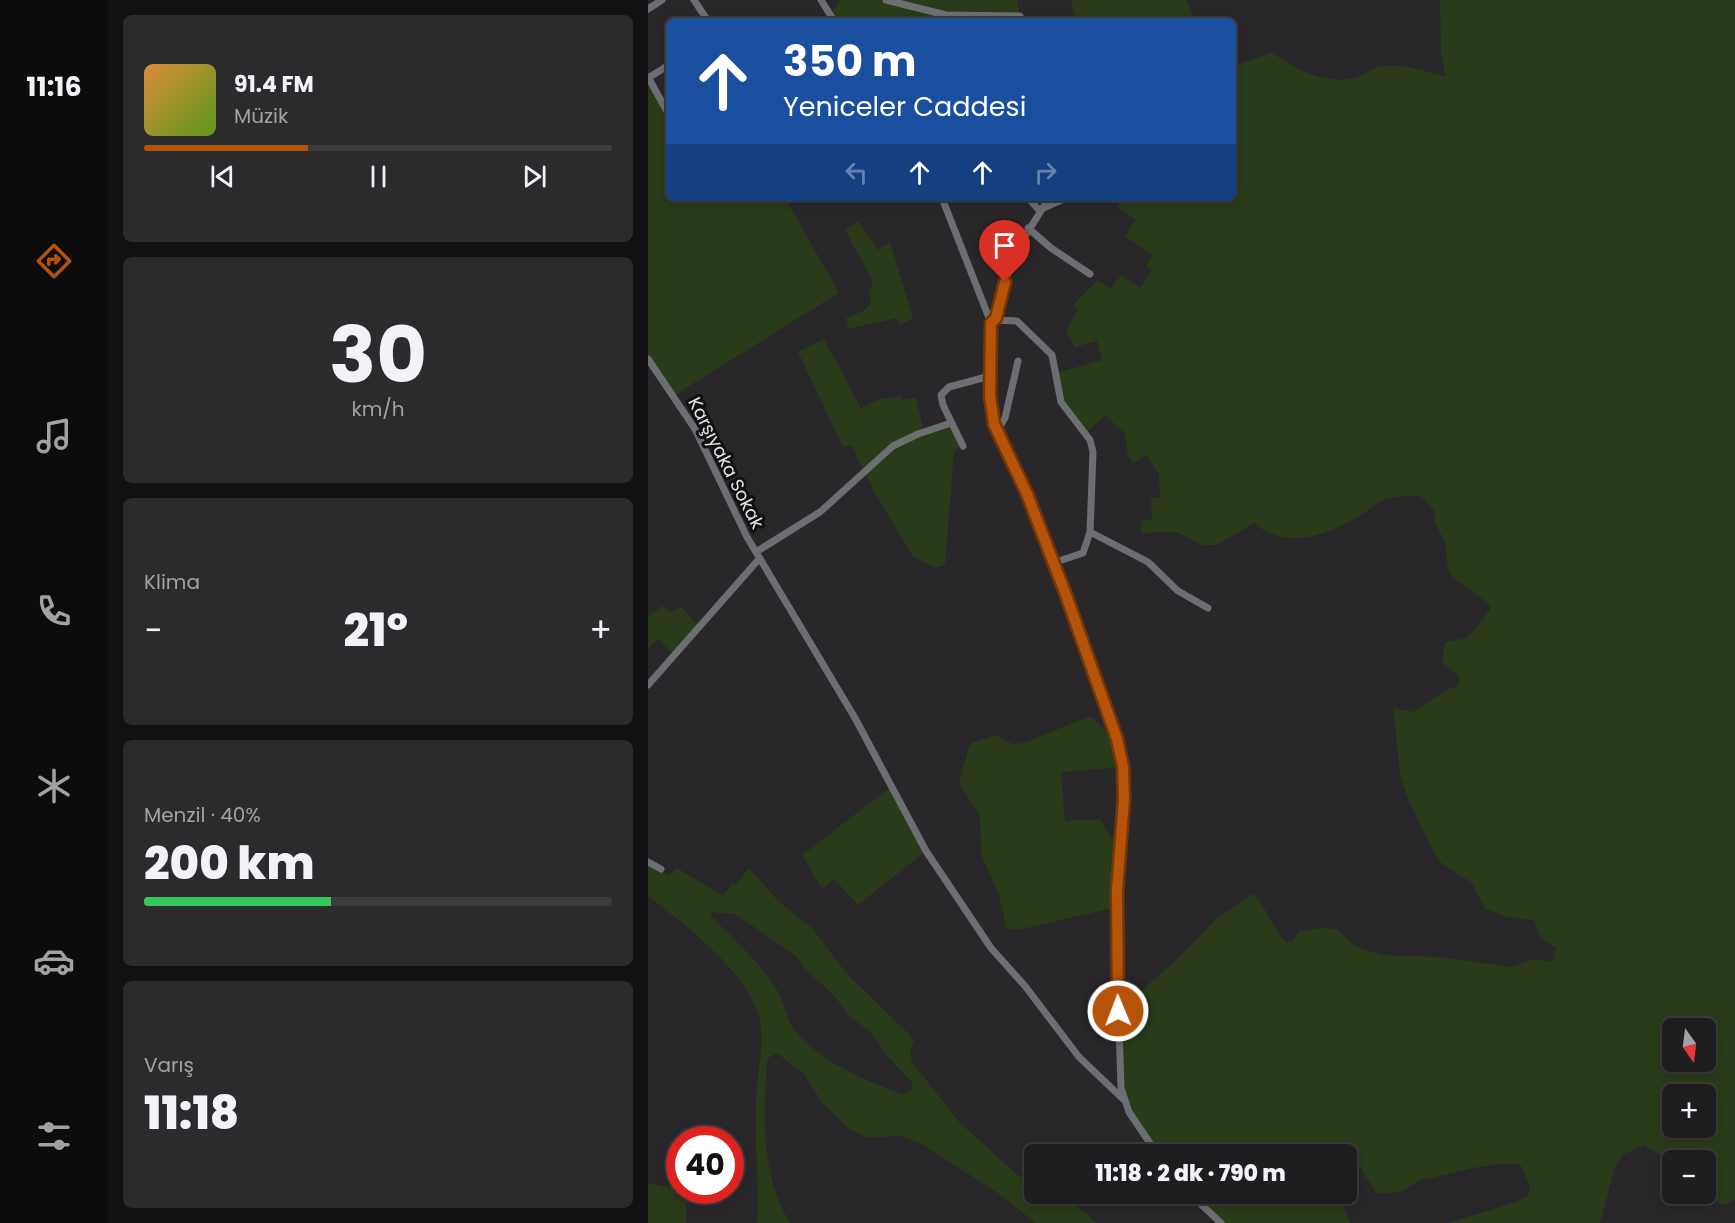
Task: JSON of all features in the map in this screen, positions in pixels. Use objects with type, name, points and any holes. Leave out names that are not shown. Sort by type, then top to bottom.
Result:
[{"type":"street","points":[[648,9],[662,0]]},
{"type":"street","points":[[694,0],[706,18]]},
{"type":"street","points":[[821,0],[832,18]]},
{"type":"street","points":[[886,0],[946,15],[1021,18]]},
{"type":"street","points":[[666,67],[648,78],[666,110]]},
{"type":"street","points":[[945,201],[993,322]]},
{"type":"street","points":[[1031,201],[1039,210]]},
{"type":"street","points":[[1047,201],[1028,228],[1009,267],[993,322],[990,405],[997,431],[1027,494],[1117,739],[1124,776],[1116,929],[1123,1099],[1151,1144]]},
{"type":"street","points":[[1039,210],[1059,201]]},
{"type":"street","points":[[1028,228],[1051,248],[1090,274]]},
{"type":"street","points":[[993,322],[1017,321],[1048,350],[1054,360],[1061,402],[1089,436],[1093,452],[1090,532],[1083,553],[1053,563]]},
{"type":"street","name":"Karşıyaka Sokak","points":[[648,359],[695,429],[758,555],[855,718],[916,833],[982,934],[1025,986],[1078,1057],[1123,1099]]},
{"type":"street","points":[[997,431],[1005,418],[1018,361]]},
{"type":"street","points":[[963,446],[943,405],[943,392],[949,387],[990,376]]},
{"type":"street","points":[[648,685],[758,555],[820,512],[893,446],[951,423]]},
{"type":"street","points":[[1090,532],[1149,562],[1178,591],[1208,608]]},
{"type":"street","points":[[648,862],[661,869]]},
{"type":"street","points":[[1201,1204],[1221,1223]]},
{"type":"green space","points":[[841,0],[1017,0],[1020,16],[944,15],[944,18],[832,18],[830,14]]},
{"type":"green space","points":[[1071,0],[1187,0],[1193,18],[1075,18]]},
{"type":"green space","points":[[1440,0],[1735,0],[1735,1200],[1723,1205],[1716,1201],[1716,1150],[1662,1150],[1662,1156],[1644,1145],[1624,1154],[1615,1167],[1600,1223],[1449,1223],[1525,1197],[1529,1193],[1529,1186],[1521,1166],[1501,1164],[1487,1166],[1418,1181],[1398,1192],[1376,1193],[1357,1164],[1357,1144],[1151,1144],[1123,1099],[1118,1011],[1174,962],[1216,919],[1253,894],[1260,901],[1286,942],[1292,941],[1300,931],[1323,928],[1336,929],[1357,947],[1382,955],[1439,957],[1510,967],[1535,959],[1549,962],[1554,959],[1556,948],[1541,938],[1534,920],[1508,917],[1485,909],[1472,883],[1442,864],[1408,799],[1400,773],[1393,708],[1414,712],[1446,690],[1458,686],[1459,677],[1442,662],[1445,642],[1467,638],[1490,610],[1489,604],[1452,577],[1448,569],[1445,543],[1436,524],[1434,510],[1421,496],[1393,498],[1381,501],[1348,522],[1321,534],[1293,538],[1279,536],[1266,532],[1254,523],[1217,545],[1202,545],[1177,532],[1141,533],[1141,521],[1152,520],[1151,498],[1160,498],[1159,475],[1147,455],[1133,463],[1128,456],[1125,434],[1105,415],[1087,432],[1063,406],[1056,373],[1102,360],[1097,341],[1075,347],[1066,332],[1078,309],[1073,305],[1098,280],[1111,289],[1121,275],[1140,288],[1152,271],[1146,266],[1153,256],[1125,236],[1136,220],[1117,207],[1120,201],[1236,201],[1236,65],[1272,53],[1313,75],[1334,79],[1357,77],[1382,66],[1406,67],[1446,76],[1441,53]]},
{"type":"green space","points":[[648,78],[666,110],[666,201],[787,201],[838,291],[837,294],[675,395],[648,359]]},
{"type":"green space","points":[[858,221],[878,250],[890,242],[913,318],[900,325],[897,318],[848,329],[846,318],[865,310],[871,303],[869,291],[873,282],[845,230]]},
{"type":"green space","points":[[824,339],[861,408],[880,399],[901,396],[902,400],[916,398],[924,431],[951,423],[962,444],[954,452],[945,565],[935,568],[913,556],[878,499],[851,445],[843,447],[798,352]]},
{"type":"green space","points":[[663,606],[671,613],[681,606],[699,627],[674,655],[658,639],[648,649],[648,616]]},
{"type":"green space","points":[[1090,716],[1106,731],[1116,736],[1123,767],[1061,772],[1065,821],[1100,819],[1110,836],[1119,841],[1117,907],[1018,930],[1007,929],[998,893],[981,854],[980,816],[959,783],[969,747],[972,743],[997,735],[1012,744],[1023,743]]},
{"type":"green space","points":[[891,787],[926,851],[858,905],[834,879],[822,889],[802,855]]},
{"type":"green space","points":[[648,862],[669,876],[677,868],[723,896],[733,882],[736,885],[749,868],[778,901],[812,928],[847,974],[910,1035],[914,1042],[910,1052],[912,1062],[960,1123],[1024,1179],[1024,1204],[1071,1204],[1096,1223],[1035,1223],[1001,1195],[920,1143],[900,1136],[868,1138],[848,1128],[823,1104],[804,1074],[777,1053],[768,1058],[767,1063],[766,1146],[774,1185],[790,1223],[757,1223],[756,1093],[761,1052],[760,1021],[744,986],[730,968],[679,920],[648,896]],"holes":[[[713,912],[735,914],[796,956],[805,969],[833,994],[850,1017],[869,1030],[888,1057],[912,1082],[912,1089],[902,1095],[873,1083],[845,1070],[807,1043],[793,1027],[771,980],[710,915]]]},
{"type":"green space","points":[[648,1183],[666,1187],[666,1204],[687,1204],[686,1223],[648,1223]]},
{"type":"green space","points":[[1201,1204],[1343,1204],[1350,1223],[1221,1223]]},
{"type":"route","points":[[1005,282],[996,320],[991,323],[990,405],[992,414],[997,431],[1027,494],[1066,595],[1117,739],[1123,767],[1124,799],[1119,841],[1116,929],[1118,1011]]}]
